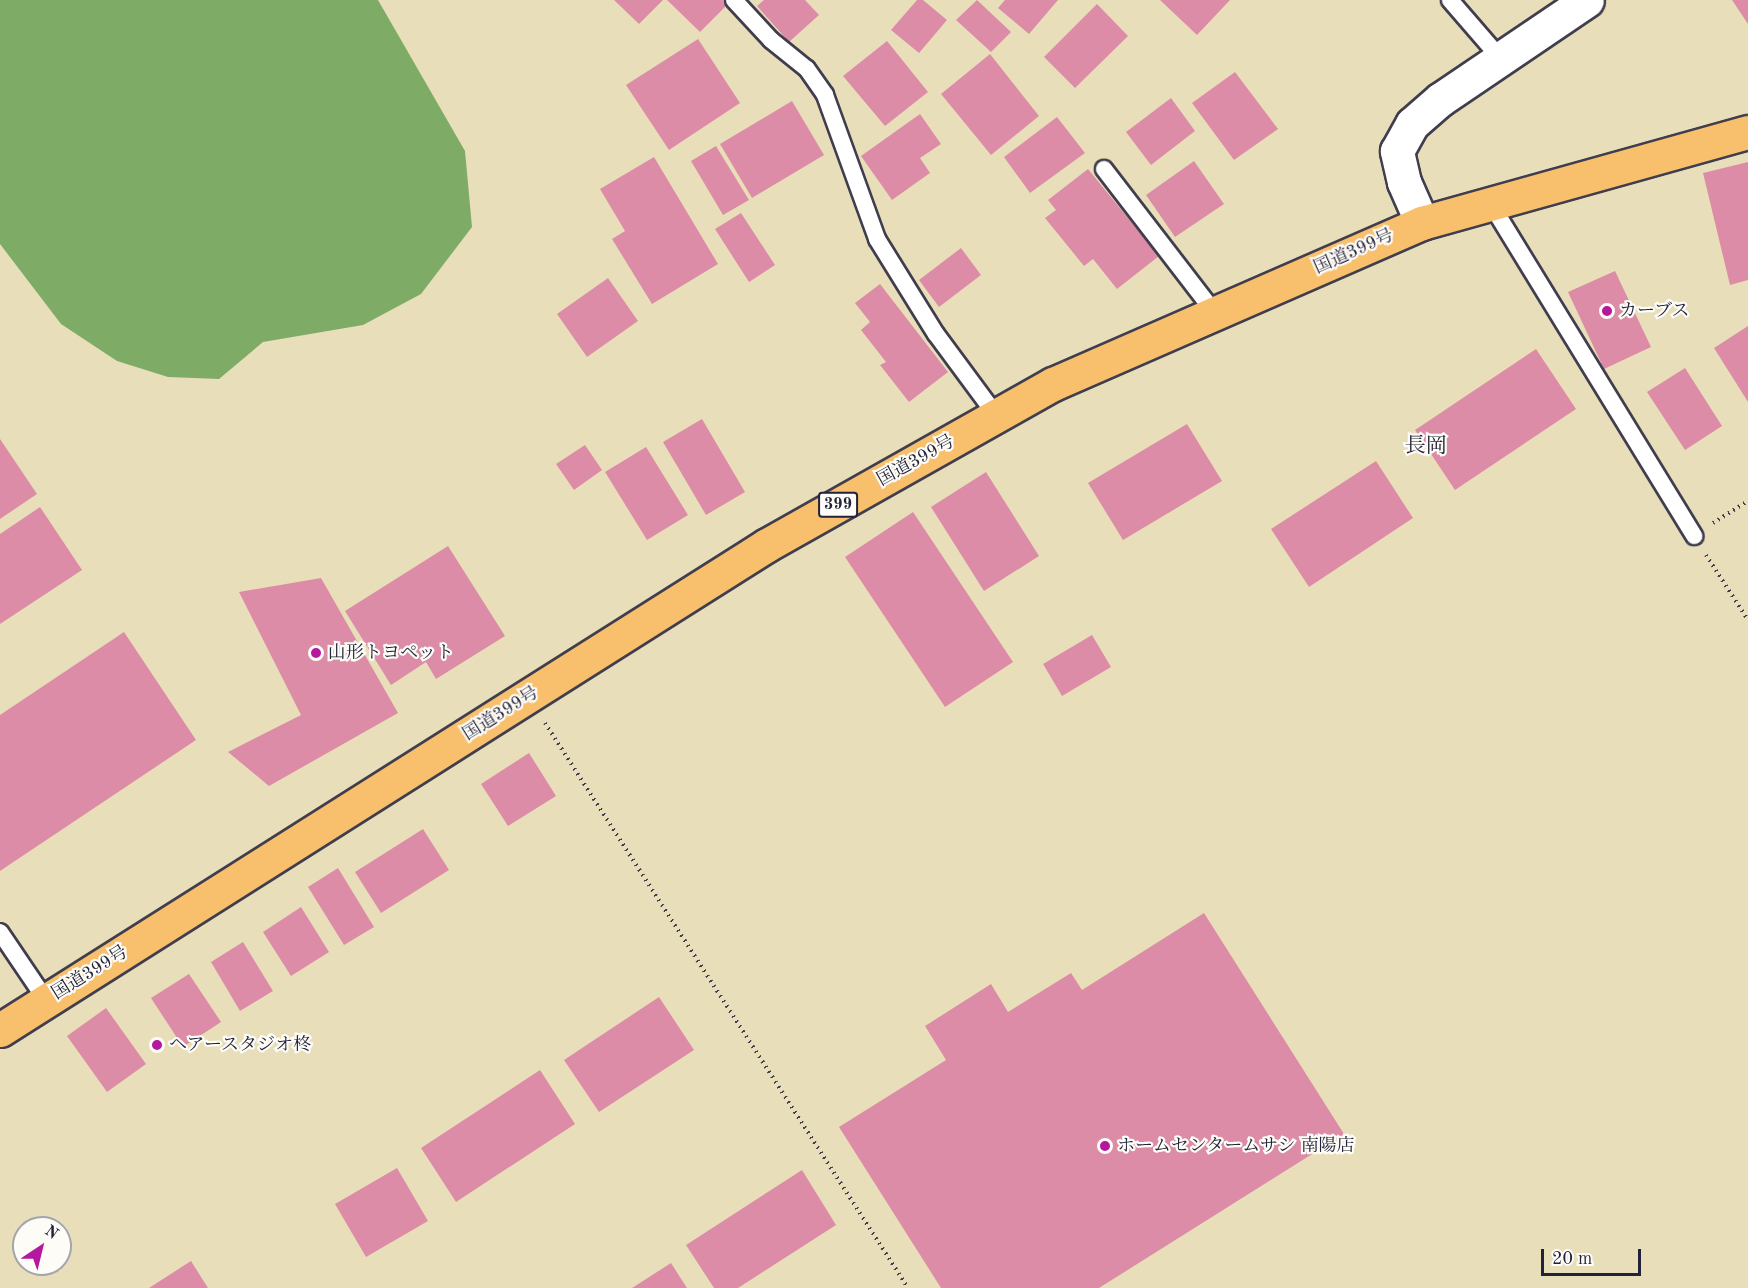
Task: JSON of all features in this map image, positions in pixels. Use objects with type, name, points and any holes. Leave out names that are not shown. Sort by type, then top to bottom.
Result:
[{"type":"highway","name":"国道399号","points":[[0,1030],[767,545],[1053,384],[1422,223],[1489,201],[1748,132]]},
{"type":"street","points":[[1422,223],[1404,182],[1397,151],[1412,124],[1501,58],[1587,0]]},
{"type":"lane","points":[[734,0],[771,40],[807,69],[825,94],[877,239],[936,334],[996,415]]},
{"type":"lane","points":[[1450,0],[1501,58]]},
{"type":"lane","points":[[1104,169],[1215,313]]},
{"type":"lane","points":[[1489,201],[1694,536]]},
{"type":"lane","points":[[0,932],[46,1000]]},
{"type":"path","points":[[1748,501],[1694,536],[1748,620]]},
{"type":"path","points":[[528,698],[908,1288]]},
{"type":"green space","points":[[0,0],[378,0],[465,151],[472,227],[421,294],[363,325],[263,342],[219,379],[168,377],[117,361],[61,324],[0,244]]},
{"type":"building","points":[[614,0],[663,0],[639,24]]},
{"type":"building","points":[[667,0],[730,0],[731,1],[700,32]]},
{"type":"building","points":[[764,0],[805,0],[819,15],[789,42],[757,6]]},
{"type":"building","points":[[917,0],[923,0],[947,20],[919,53],[891,30]]},
{"type":"building","points":[[977,0],[1011,32],[991,52],[956,20]]},
{"type":"building","points":[[1005,0],[1058,0],[1029,34],[998,8]]},
{"type":"building","points":[[1160,0],[1230,0],[1197,35]]},
{"type":"building","points":[[1732,0],[1748,0],[1748,24]]},
{"type":"building","points":[[1097,4],[1128,36],[1075,88],[1044,57]]},
{"type":"building","points":[[698,39],[740,103],[669,150],[626,85]]},
{"type":"building","points":[[887,41],[928,92],[885,126],[843,76]]},
{"type":"building","points":[[990,54],[1039,116],[991,155],[941,94]]},
{"type":"building","points":[[1235,72],[1278,129],[1234,160],[1192,103]]},
{"type":"building","points":[[1171,98],[1195,131],[1151,165],[1126,132]]},
{"type":"building","points":[[792,101],[824,155],[752,198],[720,144]]},
{"type":"building","points":[[920,114],[941,144],[920,158],[930,173],[892,200],[861,156]]},
{"type":"building","points":[[1057,117],[1085,153],[1030,193],[1004,157]]},
{"type":"building","points":[[716,146],[749,200],[723,215],[691,161]]},
{"type":"building","points":[[654,157],[718,264],[652,304],[612,239],[625,231],[600,189]]},
{"type":"building","points":[[1194,161],[1224,204],[1175,237],[1146,195]]},
{"type":"building","points":[[1748,162],[1748,280],[1730,285],[1703,173]]},
{"type":"building","points":[[1088,169],[1159,256],[1117,289],[1093,259],[1084,266],[1045,218],[1056,210],[1048,200]]},
{"type":"building","points":[[741,213],[775,265],[749,282],[715,229]]},
{"type":"building","points":[[961,248],[981,275],[939,307],[919,280]]},
{"type":"building","points":[[1615,271],[1651,347],[1604,369],[1568,292]]},
{"type":"building","points":[[608,278],[638,321],[587,357],[557,314]]},
{"type":"building","points":[[880,284],[948,372],[909,402],[880,365],[886,362],[861,330],[870,322],[855,303]]},
{"type":"building","points":[[1748,326],[1748,402],[1714,348]]},
{"type":"building","points":[[1536,349],[1576,409],[1455,490],[1415,430]]},
{"type":"building","points":[[1685,368],[1722,426],[1685,450],[1647,392]]},
{"type":"building","points":[[702,419],[745,492],[706,515],[663,442]]},
{"type":"building","points":[[1187,424],[1222,481],[1123,540],[1088,483]]},
{"type":"building","points":[[0,439],[37,494],[0,519]]},
{"type":"building","points":[[585,445],[602,470],[574,490],[556,464]]},
{"type":"building","points":[[646,447],[688,515],[647,540],[605,472]]},
{"type":"building","points":[[1376,461],[1413,518],[1309,587],[1271,529]]},
{"type":"building","points":[[986,472],[1039,556],[984,591],[931,507]]},
{"type":"building","points":[[40,507],[82,570],[0,624],[0,534]]},
{"type":"building","points":[[913,512],[1013,662],[945,707],[845,557]]},
{"type":"building","points":[[448,546],[505,636],[436,679],[426,662],[391,685],[345,611]]},
{"type":"building","name":"山形トヨペット","points":[[321,578],[398,713],[269,786],[228,752],[301,715],[239,592]]},
{"type":"building","points":[[124,632],[196,740],[0,871],[0,715]]},
{"type":"building","points":[[1092,635],[1111,667],[1062,696],[1043,664]]},
{"type":"building","points":[[529,753],[556,796],[508,826],[481,784]]},
{"type":"building","points":[[423,829],[449,870],[381,913],[355,872]]},
{"type":"building","points":[[338,868],[374,927],[344,945],[308,887]]},
{"type":"building","points":[[301,907],[329,952],[291,976],[263,932]]},
{"type":"building","points":[[1204,913],[1344,1134],[1099,1288],[941,1288],[839,1127],[946,1060],[925,1026],[991,984],[1008,1012],[1071,973],[1082,990]]},
{"type":"building","points":[[243,942],[273,991],[240,1011],[211,962]]},
{"type":"building","points":[[189,974],[221,1022],[183,1047],[151,998]]},
{"type":"building","points":[[659,997],[694,1050],[599,1112],[564,1060]]},
{"type":"building","points":[[106,1008],[146,1064],[107,1092],[67,1036]]},
{"type":"building","points":[[540,1070],[575,1124],[456,1202],[421,1148]]},
{"type":"building","points":[[397,1168],[428,1221],[366,1257],[335,1204]]},
{"type":"building","points":[[802,1170],[836,1225],[738,1288],[714,1288],[686,1245]]},
{"type":"building","points":[[191,1261],[208,1288],[149,1288]]},
{"type":"building","points":[[671,1263],[687,1288],[632,1288]]},
{"type":"place","name":"カーブス","points":[[1607,311]]},
{"type":"place","name":"山形トヨペット","points":[[316,653]]},
{"type":"place","name":"ヘアースタジオ柊","points":[[157,1045]]},
{"type":"place","name":"ホームセンタームサシ 南陽店","points":[[1105,1146]]},
{"type":"district","name":"長岡","points":[[1426,447]]}]
